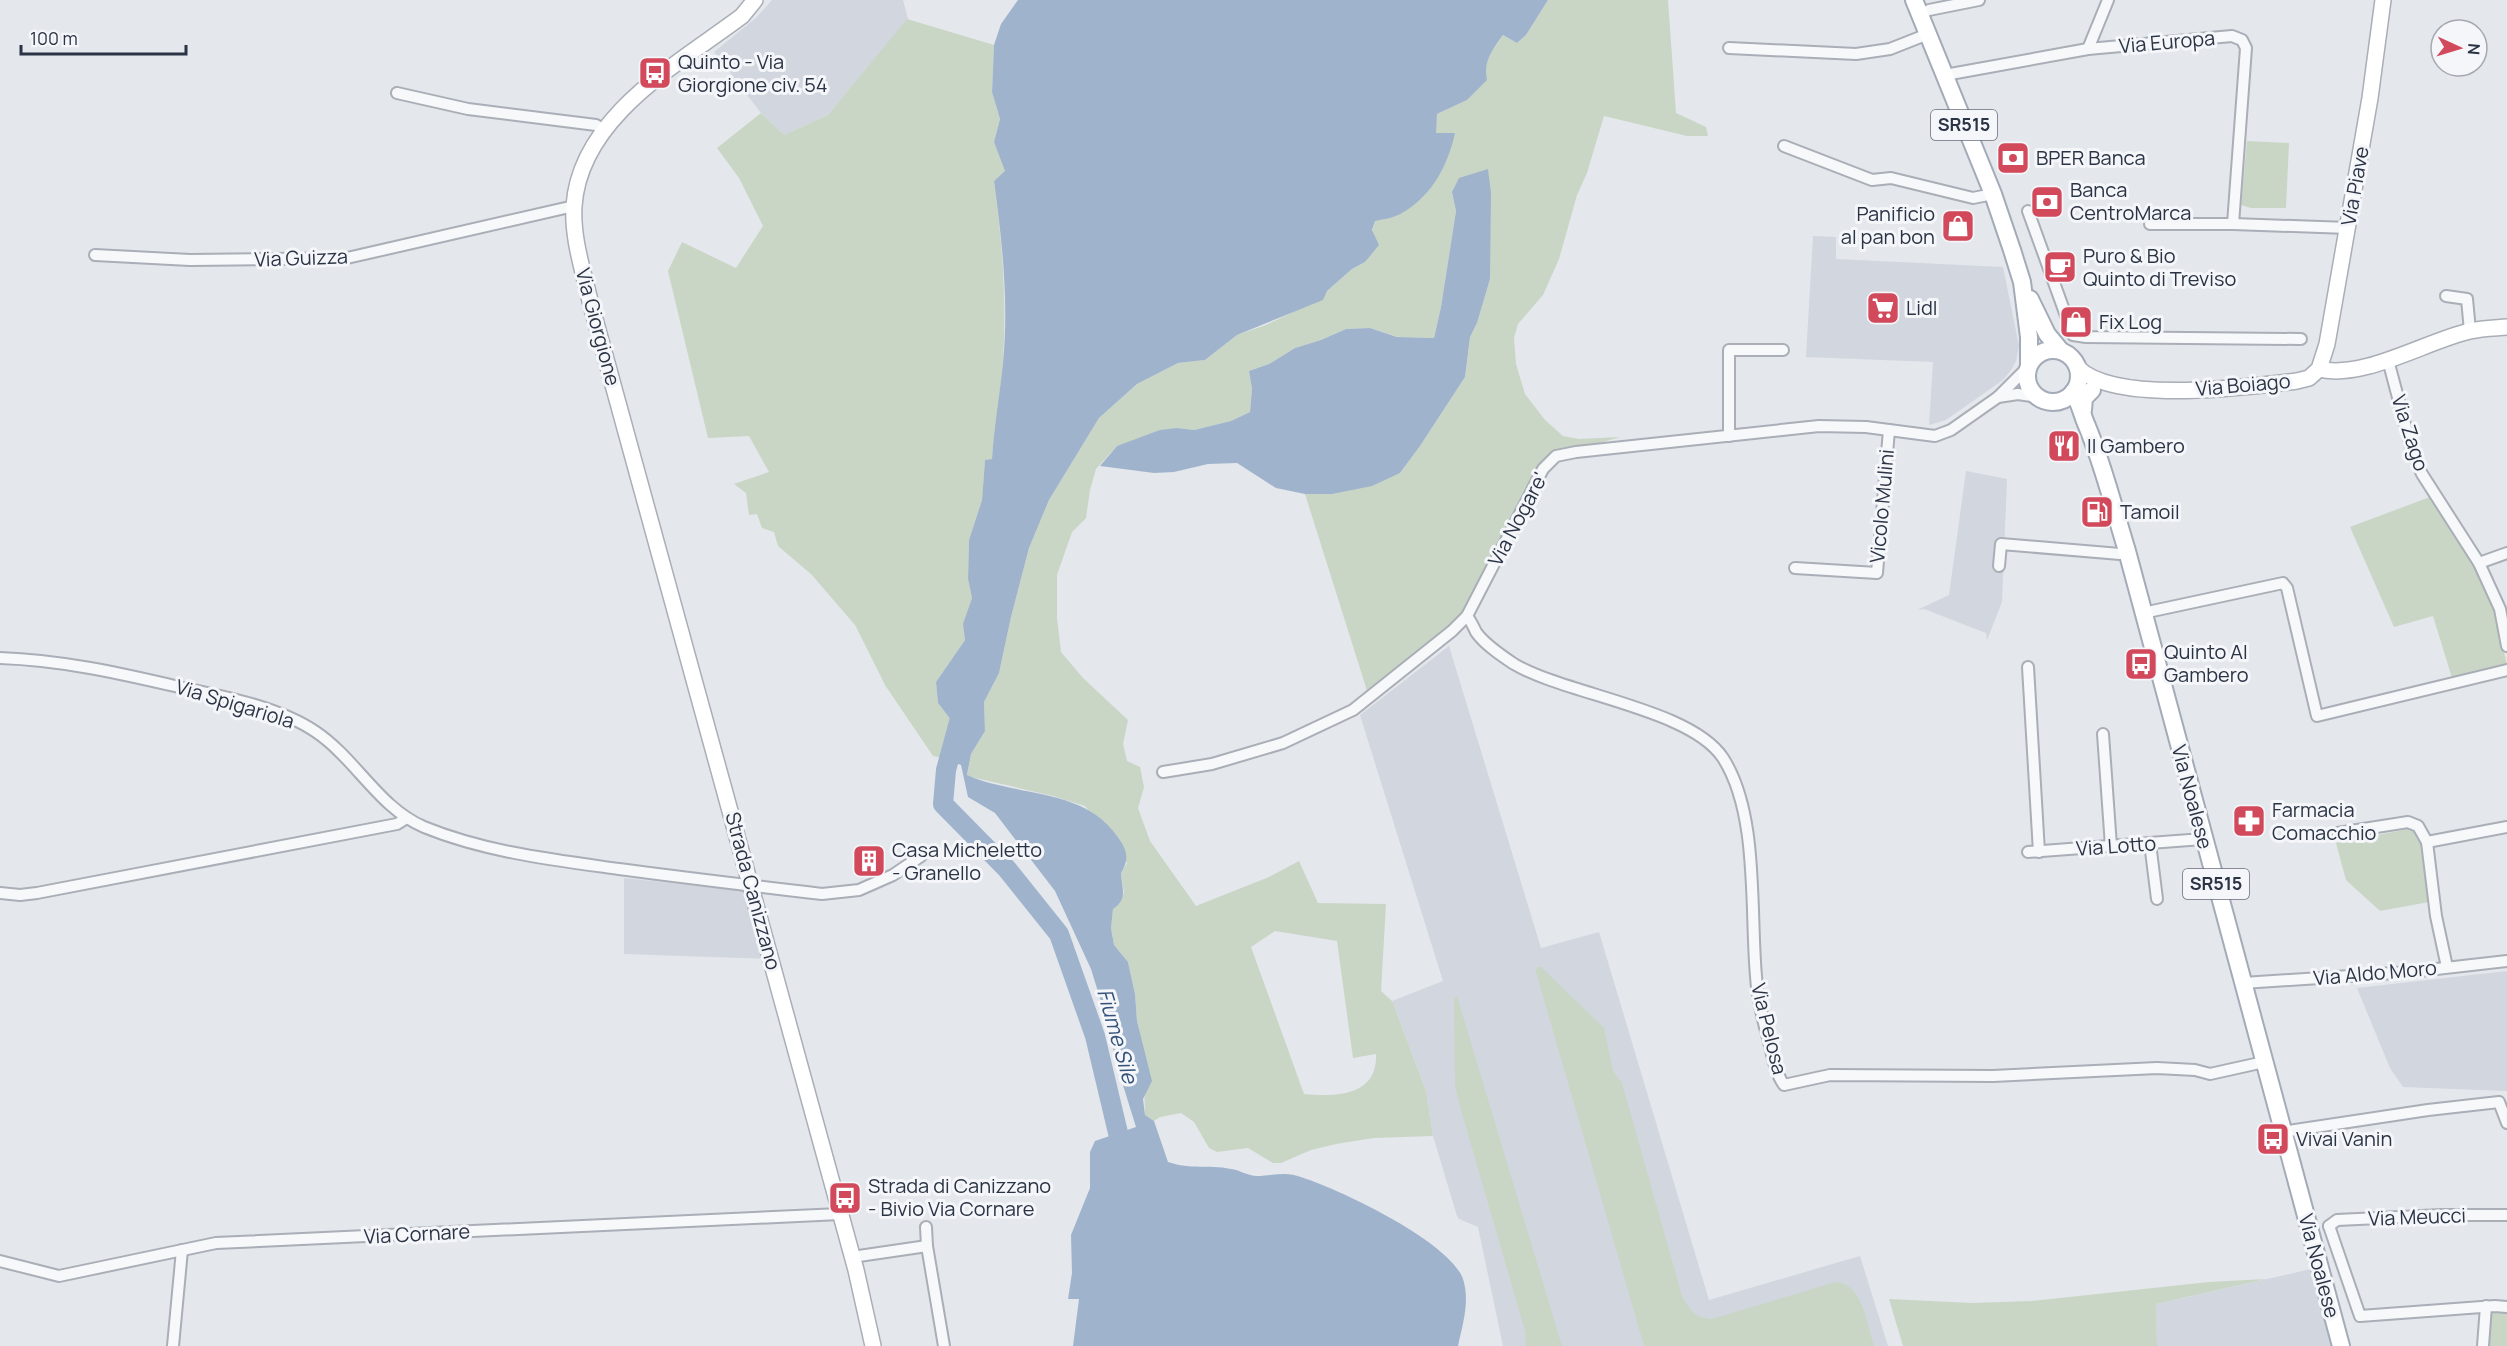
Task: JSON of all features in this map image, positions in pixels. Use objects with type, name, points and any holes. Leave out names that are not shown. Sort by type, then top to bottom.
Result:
[{"type":"main road","name":"SR515","points":[[1917,7],[1993,194],[2022,282],[2047,334],[2061,351]]},
{"type":"main road","points":[[2022,282],[2029,337],[2029,387],[2045,400],[2068,408],[2084,417],[2084,398],[2092,390]]},
{"type":"main road","points":[[2029,365],[2043,351],[2061,351],[2068,354],[2077,366],[2078,379],[2074,391],[2062,400],[2045,400]]},
{"type":"main road","name":"Via Noalese","points":[[2074,391],[2108,485],[2127,551],[2341,1346]]},
{"type":"street","name":"Via Giorgione","points":[[651,526],[587,290],[576,235],[574,206],[579,180],[588,154],[603,129],[636,95],[742,16],[755,0]]},
{"type":"street","points":[[1917,7],[1929,10],[1979,0]]},
{"type":"street","points":[[2088,49],[2108,0]]},
{"type":"street","name":"Via Piave","points":[[2319,369],[2327,344],[2348,228],[2370,98],[2383,0]]},
{"type":"street","points":[[1729,48],[1856,54],[1890,49],[1928,34]]},
{"type":"street","name":"Via Europa","points":[[1945,75],[2088,49],[2232,36],[2242,40],[2246,48],[2233,224]]},
{"type":"street","points":[[397,93],[468,109],[596,125],[603,129]]},
{"type":"street","points":[[1784,146],[1872,180],[1891,178],[1973,198],[1993,194]]},
{"type":"street","name":"Via Guizza","points":[[94,255],[190,260],[348,258],[574,206]]},
{"type":"street","points":[[2028,211],[2073,335],[2301,339]]},
{"type":"street","points":[[2150,224],[2348,228]]},
{"type":"street","points":[[2445,296],[2468,299],[2470,331]]},
{"type":"street","name":"Via Boiago","points":[[2077,366],[2097,381],[2112,385],[2226,390],[2297,381],[2309,378],[2319,369],[2335,372],[2388,360],[2470,331],[2507,327]]},
{"type":"street","points":[[1729,436],[1730,350],[1783,350]]},
{"type":"street","name":"Via Zago","points":[[2388,360],[2413,454],[2422,474],[2479,563],[2499,609],[2507,646]]},
{"type":"street","name":"Via Nogare'","points":[[1163,772],[1212,765],[1283,743],[1353,710],[1452,631],[1467,616],[1543,469],[1556,456],[1819,426],[1889,430],[1925,436],[1942,434],[1998,397],[2029,365]]},
{"type":"street","name":"Via Boiago","points":[[2074,391],[2092,390],[2112,385]]},
{"type":"street","points":[[1998,397],[2018,394],[2045,400]]},
{"type":"street","name":"Vicolo Mulini","points":[[1795,568],[1877,573],[1889,430]]},
{"type":"street","name":"Strada Canizzano","points":[[651,526],[752,886],[852,1257],[873,1346]]},
{"type":"street","points":[[1998,566],[2001,544],[2120,554],[2127,551]]},
{"type":"street","points":[[2479,563],[2507,553]]},
{"type":"street","points":[[2143,613],[2283,583],[2287,588],[2317,716],[2507,670]]},
{"type":"street","name":"Via Pelosa","points":[[1467,616],[1477,633],[1514,664],[1561,684],[1680,725],[1706,741],[1721,755],[1731,771],[1742,799],[1751,871],[1759,1004],[1784,1085],[1830,1075],[1993,1076],[2157,1068],[2195,1070],[2210,1074],[2264,1062]]},
{"type":"street","name":"Via Spigariola","points":[[0,658],[44,660],[100,669],[216,695],[273,711],[313,729],[332,742],[405,819],[467,843],[575,863],[822,894],[859,890],[893,875],[921,856]]},
{"type":"street","name":"Via Lotto","points":[[2028,667],[2033,852],[2203,839]]},
{"type":"street","points":[[2103,734],[2111,846]]},
{"type":"street","points":[[0,893],[20,895],[37,892],[397,824],[405,819]]},
{"type":"street","points":[[2338,833],[2408,822],[2418,826],[2427,842],[2436,916],[2447,967]]},
{"type":"street","points":[[2427,842],[2507,827]]},
{"type":"street","points":[[2150,843],[2157,899]]},
{"type":"street","name":"Via Aldo Moro","points":[[2243,983],[2410,972],[2507,961]]},
{"type":"street","points":[[2282,1132],[2499,1102],[2507,1123]]},
{"type":"street","name":"Via Cornare","points":[[0,1261],[59,1276],[216,1243],[840,1214]]},
{"type":"street","name":"Via Meucci","points":[[2309,1229],[2329,1226],[2337,1220],[2442,1215],[2507,1215]]},
{"type":"street","points":[[2329,1226],[2360,1316],[2486,1306],[2507,1307]]},
{"type":"street","points":[[926,1227],[927,1246],[944,1346]]},
{"type":"street","points":[[852,1257],[927,1246]]},
{"type":"street","points":[[173,1346],[182,1250]]},
{"type":"street","points":[[2483,1346],[2486,1306]]},
{"type":"shaded area","points":[[772,0],[903,0],[908,19],[828,115],[784,135],[761,113],[714,52],[757,17]]},
{"type":"shaded area","points":[[1813,236],[1836,237],[1836,259],[2003,267],[2019,346],[2016,361],[2011,370],[2003,380],[1946,420],[1929,425],[1933,362],[1806,357]]},
{"type":"shaded area","points":[[1966,471],[2007,479],[2002,602],[1987,640],[1986,633],[1924,609],[1917,610],[1949,595]]},
{"type":"shaded area","points":[[1449,646],[1541,948],[1599,932],[1709,1300],[1860,1256],[1888,1346],[1503,1346],[1478,1227],[1457,1216],[1433,1136],[1426,1091],[1392,1001],[1443,981],[1360,715]]},
{"type":"shaded area","points":[[624,878],[745,891],[768,959],[624,954]]},
{"type":"shaded area","points":[[2507,971],[2507,1091],[2403,1087],[2390,1068],[2357,988]]},
{"type":"shaded area","points":[[2311,1269],[2332,1346],[2157,1346],[2156,1304]]},
{"type":"green space","points":[[1548,0],[1668,0],[1676,113],[1706,127],[1708,136],[1687,136],[1604,116],[1587,173],[1577,195],[1559,259],[1543,295],[1518,324],[1514,338],[1516,364],[1525,394],[1545,420],[1563,436],[1579,439],[1620,437],[1559,455],[1473,608],[1369,697],[1305,494],[1332,494],[1400,473],[1465,377],[1470,337],[1477,323],[1490,279],[1452,192],[1456,211],[1434,338],[1398,337],[1370,328],[1346,329],[1295,348],[1269,364],[1249,371],[1252,389],[1250,412],[1231,421],[1194,430],[1177,428],[1117,446],[1096,469],[1086,518],[1072,532],[1057,575],[1057,618],[1061,652],[1083,678],[1128,720],[1123,744],[1127,761],[1140,767],[1144,787],[1138,808],[1150,841],[1196,906],[1269,877],[1299,861],[1318,903],[1386,904],[1381,991],[1392,1001],[1426,1091],[1433,1136],[1374,1138],[1336,1144],[1311,1150],[1281,1163],[1273,1163],[1248,1148],[1217,1152],[1209,1148],[1194,1122],[1181,1113],[1160,1117],[1154,1121],[1145,1115],[1143,1049],[1137,1021],[1135,994],[1128,962],[1114,945],[1111,928],[1113,909],[1124,893],[1121,873],[1127,863],[1085,806],[1053,796],[967,776],[971,754],[985,731],[984,702],[999,673],[1029,548],[1049,500],[1099,418],[1137,384],[1178,363],[1205,360],[1237,335],[1291,313],[1327,291],[1352,269],[1365,262],[1375,220],[1388,218],[1455,134],[1435,133],[1437,114],[1467,100],[1485,71],[1489,55],[1503,35],[1517,43],[1526,35]],"holes":[[[1275,931],[1337,941],[1353,1058],[1376,1054],[1375,1068],[1370,1079],[1352,1091],[1328,1095],[1304,1094],[1251,947]]]},
{"type":"green space","points":[[907,19],[994,45],[992,92],[1000,119],[994,142],[1006,171],[994,181],[1004,292],[1001,384],[992,459],[985,460],[982,500],[969,540],[968,579],[972,598],[964,624],[965,640],[936,682],[938,703],[958,729],[952,740],[944,744],[942,758],[933,756],[885,685],[855,625],[811,574],[778,546],[774,532],[762,528],[757,514],[749,515],[746,493],[734,484],[769,472],[749,436],[708,438],[668,271],[682,242],[736,268],[763,226],[739,178],[717,148],[761,113],[784,135],[828,115]]},
{"type":"green space","points":[[2247,141],[2289,143],[2286,208],[2251,208],[2241,205]]},
{"type":"green space","points":[[2430,497],[2470,559],[2492,605],[2507,664],[2452,678],[2433,616],[2394,627],[2350,527]]},
{"type":"green space","points":[[2419,827],[2429,902],[2380,911],[2346,880],[2336,843]]},
{"type":"green space","points":[[1537,967],[1541,967],[1604,1028],[1613,1071],[1622,1083],[1682,1296],[1690,1309],[1697,1315],[1712,1319],[1836,1282],[1845,1284],[1858,1298],[1874,1346],[1644,1346],[1536,972]]},
{"type":"green space","points":[[1457,996],[1562,1346],[1526,1346],[1525,1331],[1455,1085],[1454,999]]},
{"type":"green space","points":[[2266,1279],[2156,1304],[2157,1346],[1903,1346],[1889,1299],[1972,1303],[2032,1301],[2209,1282]]},
{"type":"green space","points":[[2489,1309],[2507,1311],[2507,1346],[2485,1346]]},
{"type":"water","points":[[1018,0],[1548,0],[1526,35],[1517,43],[1503,35],[1487,62],[1487,80],[1467,100],[1437,114],[1436,133],[1455,133],[1443,168],[1430,189],[1413,206],[1396,216],[1375,221],[1372,230],[1379,245],[1365,262],[1352,269],[1327,291],[1323,300],[1237,335],[1205,360],[1178,363],[1137,384],[1099,418],[1049,500],[1029,548],[999,673],[984,702],[985,731],[971,754],[967,775],[1006,787],[1048,795],[1086,809],[1103,820],[1123,846],[1126,858],[1121,873],[1122,897],[1113,909],[1111,928],[1114,945],[1128,962],[1135,994],[1137,1021],[1152,1081],[1143,1099],[1145,1115],[1154,1121],[1168,1162],[1185,1166],[1222,1168],[1254,1176],[1294,1175],[1361,1202],[1414,1232],[1454,1264],[1463,1279],[1466,1304],[1458,1346],[1073,1346],[1079,1299],[1068,1299],[1072,1273],[1071,1235],[1090,1188],[1090,1152],[1095,1141],[1136,1127],[1091,969],[1055,891],[995,813],[968,797],[961,765],[942,758],[944,744],[952,740],[958,729],[938,703],[936,682],[965,640],[963,624],[972,598],[968,579],[969,540],[982,500],[985,460],[992,459],[1005,340],[1002,249],[994,181],[1005,171],[994,142],[1000,119],[992,92],[994,45],[1001,24]]},
{"type":"water","points":[[1488,169],[1491,193],[1490,279],[1477,323],[1470,337],[1465,377],[1400,473],[1372,486],[1332,494],[1305,494],[1276,488],[1237,463],[1208,464],[1174,472],[1154,473],[1100,466],[1117,446],[1160,430],[1177,428],[1194,430],[1231,421],[1250,412],[1252,389],[1249,371],[1269,364],[1295,348],[1346,329],[1370,328],[1397,337],[1434,338],[1456,211],[1452,192],[1459,178]]},
{"type":"waterway","name":"Fiume Sile","points":[[964,704],[946,770],[943,804],[1007,869],[1059,934],[1095,1036],[1124,1158]]},
{"type":"place","name":"Quinto - Via Giorgione civ. 54","points":[[655,73]]},
{"type":"place","name":"BPER Banca","points":[[2013,158]]},
{"type":"place","name":"Banca CentroMarca","points":[[2047,202]]},
{"type":"place","name":"Panificio al pan bon","points":[[1958,226]]},
{"type":"place","name":"Puro & Bio Quinto di Treviso","points":[[2060,267]]},
{"type":"place","name":"Lidl","points":[[1883,308]]},
{"type":"place","name":"Fix Log","points":[[2076,322]]},
{"type":"place","name":"Il Gambero","points":[[2064,446]]},
{"type":"place","name":"Tamoil","points":[[2097,512]]},
{"type":"place","name":"Quinto Al Gambero","points":[[2141,664]]},
{"type":"place","name":"Farmacia Comacchio","points":[[2249,821]]},
{"type":"place","name":"Casa Micheletto - Granello","points":[[869,861]]},
{"type":"place","name":"Vivai Vanin","points":[[2273,1139]]},
{"type":"place","name":"Strada di Canizzano - Bivio Via Cornare","points":[[845,1198]]}]
